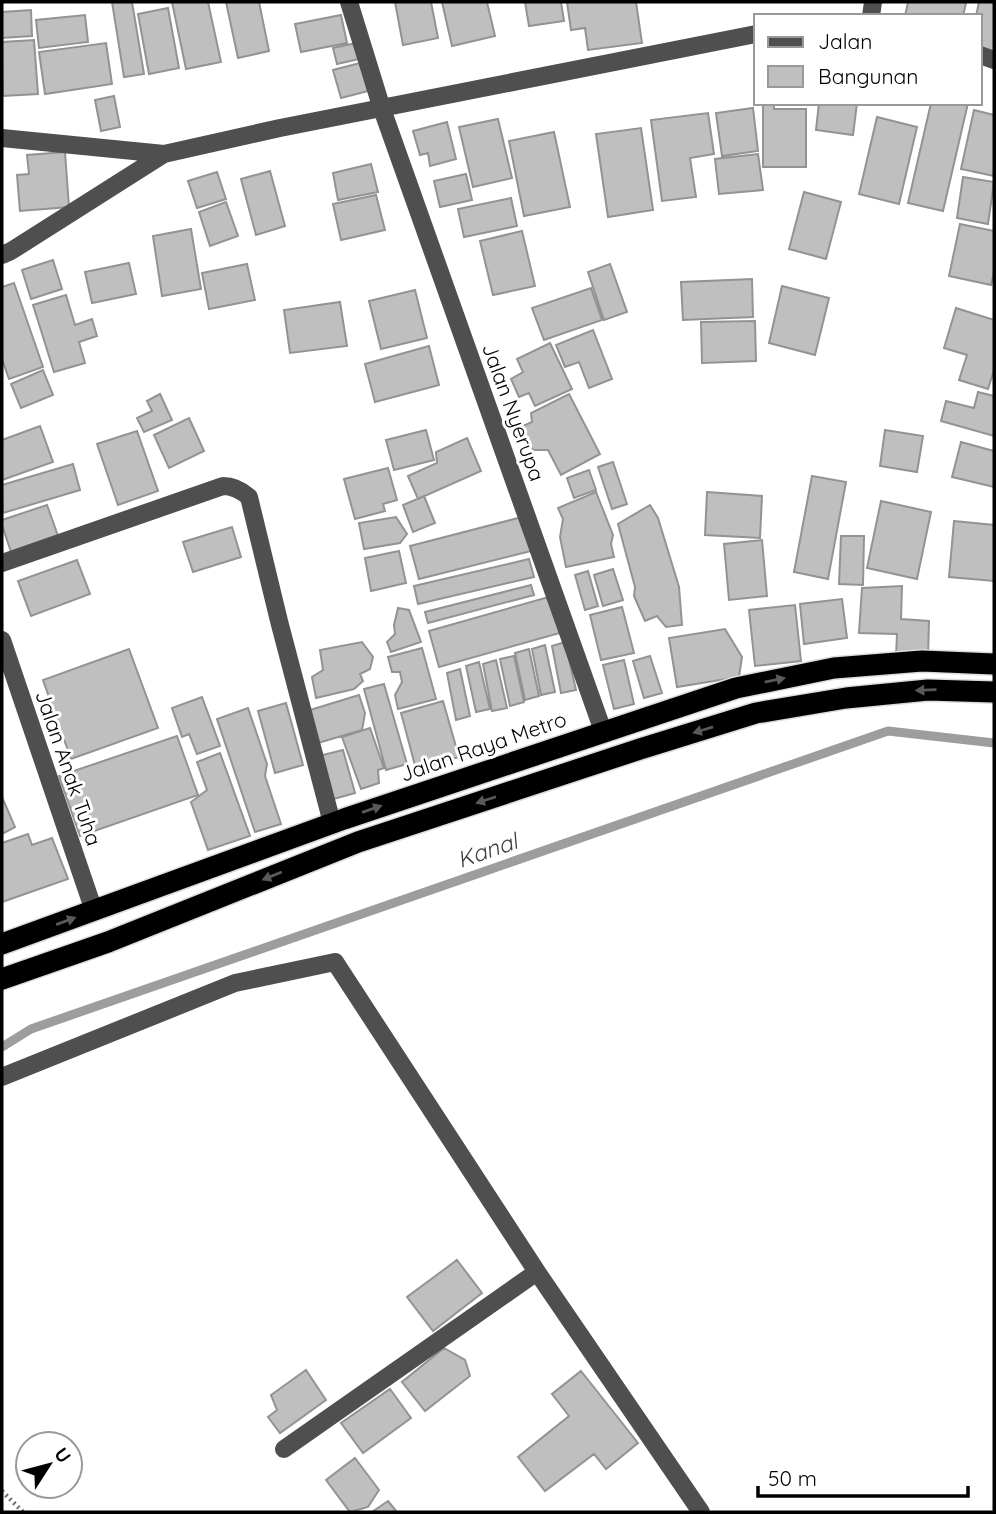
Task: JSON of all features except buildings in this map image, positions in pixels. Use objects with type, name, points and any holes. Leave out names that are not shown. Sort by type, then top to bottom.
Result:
[{"type":"highway","name":"Jalan Raya Metro","points":[[2,944],[332,823],[736,688],[834,668],[922,661],[994,664]]},
{"type":"highway","points":[[2,979],[108,942],[358,842],[756,713],[846,698],[928,690],[994,692]]},
{"type":"street","name":"Jalan Nyerupa","points":[[349,2],[382,109],[603,731]]},
{"type":"street","points":[[2,138],[164,154],[280,128],[754,34]]},
{"type":"street","points":[[2,255],[164,154]]},
{"type":"street","points":[[2,563],[223,486],[234,487],[243,492],[249,497],[332,823]]},
{"type":"street","name":"Jalan Anak Tuha","points":[[2,640],[94,911]]},
{"type":"street","points":[[2,1077],[236,983],[335,961],[537,1272],[701,1512]]},
{"type":"street","points":[[284,1449],[537,1272]]},
{"type":"path","points":[[2,1491],[23,1512]]},
{"type":"waterway","name":"Kanal","points":[[2,1047],[31,1029],[888,731],[994,743]]}]
